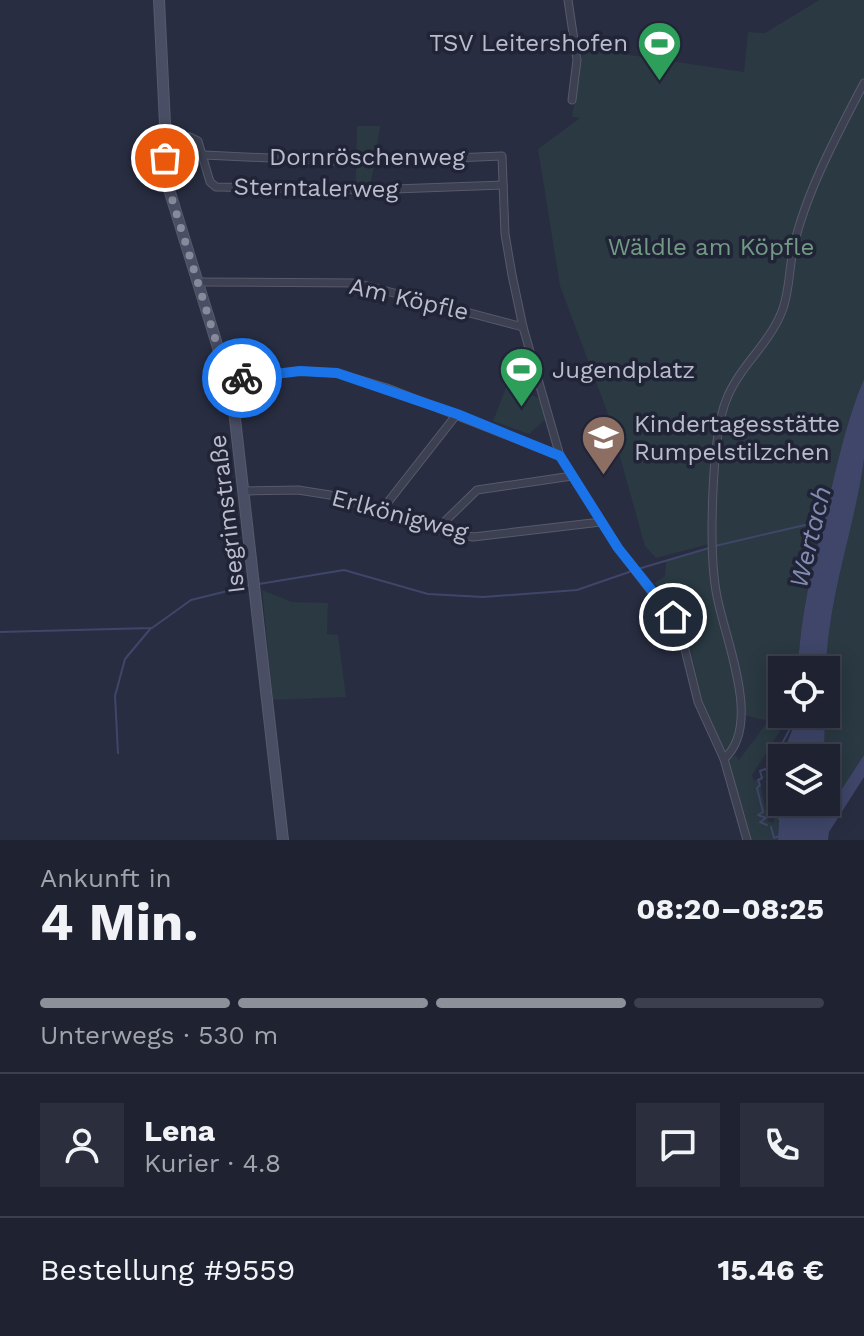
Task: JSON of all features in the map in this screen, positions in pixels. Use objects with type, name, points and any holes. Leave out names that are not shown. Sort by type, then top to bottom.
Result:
[{"type":"street","name":"Isegrimstraße","points":[[159,0],[168,186],[228,380],[246,491],[276,805],[283,840]]},
{"type":"street","points":[[568,0],[577,60],[572,100]]},
{"type":"street","points":[[724,759],[735,749],[743,715],[715,590],[716,434],[727,396],[769,336],[783,309],[794,243],[831,152],[864,83]]},
{"type":"street","name":"Sterntalerweg","points":[[164,136],[195,138],[204,155],[210,182],[216,187],[368,190],[503,185]]},
{"type":"street","name":"Dornröschenweg","points":[[204,155],[356,162],[502,156],[503,185]]},
{"type":"street","points":[[503,185],[505,234],[523,327],[560,456],[601,522],[680,629],[698,702],[724,759],[747,840]]},
{"type":"street","name":"Am Köpfle","points":[[198,282],[356,283],[523,327]]},
{"type":"street","points":[[228,380],[300,371],[337,373],[457,414],[560,456]]},
{"type":"street","points":[[381,511],[457,414]]},
{"type":"street","points":[[437,529],[477,490],[572,476]]},
{"type":"street","name":"Erlkönigweg","points":[[246,491],[320,493],[458,535],[497,537],[601,522]]},
{"type":"green space","name":"Wäldle am Köpfle","points":[[819,0],[864,0],[864,379],[842,444],[812,570],[799,656],[768,656],[768,721],[743,715],[736,743],[724,753],[702,701],[683,616],[654,583],[665,576],[666,561],[719,545],[713,543],[656,558],[645,546],[607,411],[560,286],[538,149],[580,118],[572,117],[583,48],[744,72],[748,32],[765,33]]},
{"type":"green space","points":[[357,126],[380,126],[375,159],[356,160]]},
{"type":"green space","points":[[356,165],[374,165],[370,187],[356,187]]},
{"type":"green space","name":"Jugendplatz","points":[[507,385],[541,399],[546,419],[529,434],[493,421]]},
{"type":"green space","points":[[864,458],[864,755],[840,791],[840,744],[824,744],[825,728],[840,728],[840,656],[826,656],[827,635]]},
{"type":"green space","points":[[262,590],[292,602],[328,603],[327,634],[338,635],[346,697],[273,700]]},
{"type":"green space","name":"Wäldle am Köpfle","points":[[768,721],[768,728],[782,728],[772,744],[768,744],[768,750],[752,775],[754,781],[766,775],[760,782],[768,821],[773,823],[775,816],[779,816],[778,840],[749,840],[729,760],[735,755],[739,760]]},
{"type":"water","points":[[864,379],[864,459],[831,616],[827,656],[799,656],[812,570],[852,411]]},
{"type":"water","points":[[793,728],[825,728],[824,744],[786,744]]},
{"type":"water","points":[[864,755],[864,777],[840,815],[840,792]]},
{"type":"water","points":[[776,816],[839,816],[829,832],[828,840],[778,840],[779,820]]},
{"type":"waterway","name":"Wertach","points":[[715,546],[805,525],[822,527]]},
{"type":"waterway","points":[[638,569],[709,548]]},
{"type":"waterway","points":[[259,584],[344,570],[428,594],[483,597],[577,590],[632,571]]},
{"type":"waterway","points":[[0,632],[152,628],[191,600],[248,586]]},
{"type":"waterway","points":[[118,753],[115,696],[125,659],[151,628]]},
{"type":"waterway","points":[[767,825],[760,822],[766,818],[758,815],[763,812],[757,788],[760,785],[758,780],[762,778],[760,771],[765,769],[771,774],[769,768],[790,728]]},
{"type":"waterway","points":[[771,827],[774,838],[780,836]]},
{"type":"way so far","points":[[165,158],[168,186],[228,380],[242,378]]},
{"type":"place","name":"TSV Leitershofen","points":[[659,82]]},
{"type":"place","name":"Jugendplatz","points":[[521,409]]},
{"type":"place","name":"Kindertagesstätte Rumpelstilzchen","points":[[603,477]]},
{"type":"route","points":[[242,378],[300,371],[337,373],[457,414],[560,456],[618,548],[673,617]]}]
